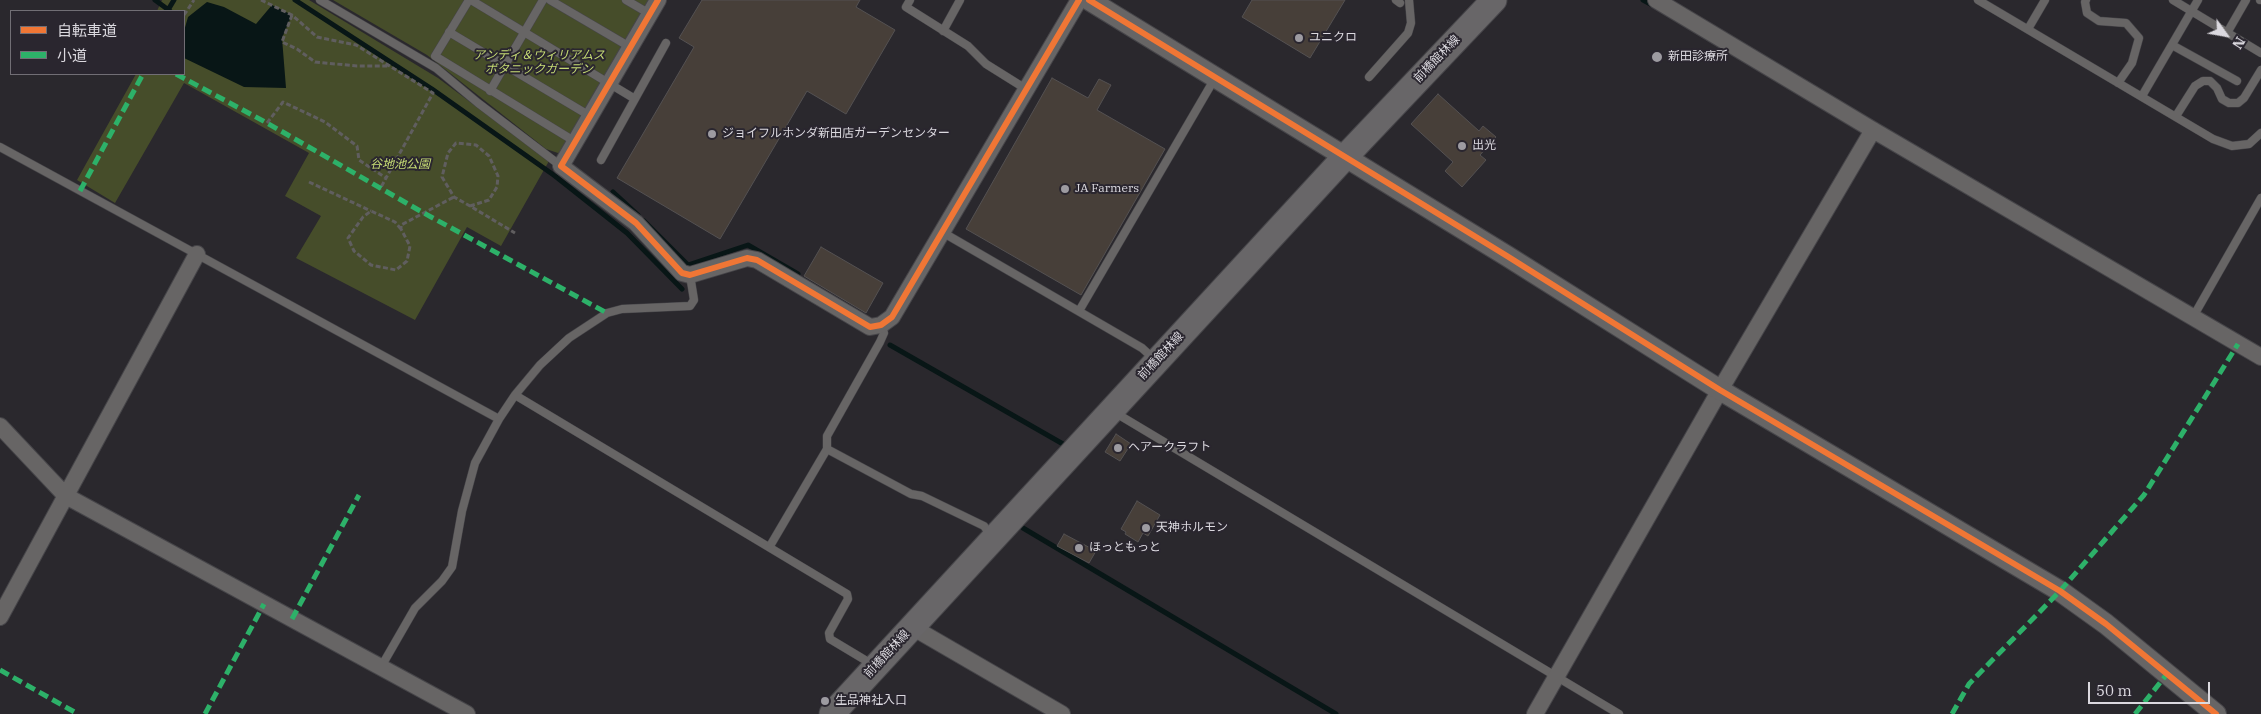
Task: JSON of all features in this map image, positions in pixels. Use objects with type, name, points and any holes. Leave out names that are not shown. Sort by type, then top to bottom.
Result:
[{"type":"main road","name":"前橋館林線","points":[[832,714],[1344,158],[1494,0]]},
{"type":"street","points":[[658,0],[561,166],[636,223],[677,268],[690,275],[747,258],[757,260],[870,327],[881,325],[892,317],[1078,0]]},
{"type":"street","points":[[1089,0],[1344,158],[1507,256],[1720,390],[2060,591],[2106,624],[2216,714]]},
{"type":"street","points":[[1656,0],[2261,357]]},
{"type":"street","points":[[1534,714],[1720,390],[1874,130]]},
{"type":"street","points":[[0,617],[197,254]]},
{"type":"street","points":[[0,426],[66,496],[467,714]]},
{"type":"street","points":[[912,627],[1062,714]]},
{"type":"lane","points":[[320,0],[436,68],[561,166]]},
{"type":"lane","points":[[574,141],[435,56],[470,0],[635,98]]},
{"type":"lane","points":[[490,91],[543,0]]},
{"type":"lane","points":[[550,0],[630,47]]},
{"type":"lane","points":[[626,0],[650,14]]},
{"type":"lane","points":[[910,0],[906,8],[968,46],[986,64],[1026,89]]},
{"type":"lane","points":[[943,31],[960,0]]},
{"type":"lane","points":[[1369,77],[1408,33],[1411,23],[1409,0]]},
{"type":"lane","points":[[1978,0],[2213,139],[2232,146],[2249,144],[2261,133]]},
{"type":"lane","points":[[2028,29],[2045,0]]},
{"type":"lane","points":[[2086,0],[2084,2],[2087,13],[2099,21],[2126,24],[2139,38],[2132,63],[2118,83]]},
{"type":"lane","points":[[2173,0],[2261,53]]},
{"type":"lane","points":[[2142,96],[2198,0]]},
{"type":"lane","points":[[2227,33],[2246,0]]},
{"type":"lane","points":[[449,32],[590,116]]},
{"type":"lane","points":[[601,160],[666,43]]},
{"type":"lane","points":[[2172,45],[2237,81]]},
{"type":"lane","points":[[2176,116],[2195,86],[2203,81],[2210,81],[2217,88],[2222,99],[2229,103],[2238,103],[2244,98],[2261,70]]},
{"type":"lane","points":[[1079,311],[1215,78]]},
{"type":"lane","points":[[0,147],[499,419]]},
{"type":"lane","points":[[2193,317],[2261,198]]},
{"type":"lane","points":[[942,232],[1142,348],[1157,361]]},
{"type":"lane","points":[[382,667],[415,608],[442,581],[452,566],[462,511],[475,463],[499,419],[515,395],[540,365],[569,338],[607,313],[622,309],[690,306],[694,300],[690,275]]},
{"type":"lane","points":[[770,546],[827,449],[827,436],[884,333],[881,325]]},
{"type":"lane","points":[[515,395],[770,546],[847,594],[848,599],[829,634],[830,639],[865,660],[872,670]]},
{"type":"lane","points":[[1111,410],[1619,714]]},
{"type":"lane","points":[[827,449],[911,494],[922,496],[984,526],[993,538]]},
{"type":"path","points":[[185,14],[194,0]]},
{"type":"path","points":[[261,0],[292,15],[317,37],[356,45],[432,93],[380,189]]},
{"type":"path","points":[[292,15],[282,42],[297,49],[315,62],[357,66],[390,66]]},
{"type":"path","points":[[268,123],[284,102],[325,122],[357,146],[358,160],[386,178]]},
{"type":"path","points":[[470,206],[489,200],[497,187],[498,176],[489,156],[476,145],[456,143],[448,153],[442,177],[454,197],[514,232]]},
{"type":"path","points":[[309,182],[395,222],[410,246],[407,262],[396,270],[371,265],[354,251],[348,238],[363,217],[371,211]]},
{"type":"path","points":[[401,229],[401,225],[454,197]]},
{"type":"green space","name":"谷地池公園","points":[[162,0],[309,0],[438,78],[549,161],[501,246],[467,227],[415,320],[296,258],[321,216],[285,196],[309,153],[184,83],[115,203],[77,180],[135,75],[185,75],[185,10],[157,10]]},
{"type":"green space","name":"アンディ＆ウィリアムス ボタニックガーデン","points":[[333,0],[649,0],[562,151],[558,153],[546,149],[427,55]]},
{"type":"shaded area","points":[[207,2],[224,7],[256,24],[272,5],[292,15],[282,38],[286,88],[244,87],[185,58],[185,28],[188,17]]},
{"type":"building","name":"ジョイフルホンダ新田店ガーデンセンター","points":[[702,0],[860,0],[856,7],[895,30],[846,114],[807,91],[720,239],[617,178],[694,47],[679,38]]},
{"type":"building","name":"ユニクロ","points":[[1252,0],[1345,0],[1310,58],[1242,17]]},
{"type":"building","name":"JA Farmers","points":[[1052,78],[1088,98],[1099,79],[1111,85],[1097,110],[1165,149],[1081,295],[966,229]]},
{"type":"building","name":"出光","points":[[1438,94],[1479,131],[1483,126],[1496,137],[1480,155],[1486,160],[1462,187],[1445,171],[1453,162],[1411,124]]},
{"type":"building","points":[[821,247],[883,283],[866,313],[804,276]]},
{"type":"building","points":[[1116,434],[1131,444],[1120,461],[1105,452]]},
{"type":"building","points":[[1137,501],[1160,515],[1148,536],[1143,533],[1138,542],[1125,534],[1126,532],[1121,529]]},
{"type":"building","points":[[1064,534],[1096,551],[1089,563],[1057,546]]},
{"type":"waterway","points":[[155,0],[169,10]]},
{"type":"waterway","points":[[168,10],[174,0]]},
{"type":"waterway","points":[[295,0],[432,89],[555,176],[627,233],[682,289]]},
{"type":"waterway","points":[[1643,0],[1654,6]]},
{"type":"waterway","points":[[613,192],[638,215]]},
{"type":"waterway","points":[[644,221],[688,265],[748,245],[798,274]]},
{"type":"waterway","points":[[890,345],[1063,444]]},
{"type":"waterway","points":[[1023,528],[1336,714]]},
{"type":"marked path","points":[[80,191],[142,75]]},
{"type":"marked path","points":[[178,75],[607,313]]},
{"type":"marked path","points":[[1952,714],[1969,684],[2060,591],[2144,495],[2238,344]]},
{"type":"marked path","points":[[292,619],[359,495]]},
{"type":"marked path","points":[[205,714],[264,604]]},
{"type":"marked path","points":[[0,670],[78,714]]},
{"type":"marked path","points":[[2135,714],[2167,674]]},
{"type":"cycle path","points":[[658,0],[561,166],[636,223],[682,273],[690,275],[747,258],[757,260],[870,327],[881,325],[892,317],[1079,0]]},
{"type":"cycle path","points":[[1089,0],[1507,256],[1720,390],[2060,591],[2106,624],[2216,714]]},
{"type":"place","name":"ユニクロ","points":[[1299,38]]},
{"type":"place","name":"新田診療所","points":[[1657,57]]},
{"type":"place","name":"ジョイフルホンダ新田店ガーデンセンター","points":[[712,134]]},
{"type":"place","name":"出光","points":[[1462,146]]},
{"type":"place","name":"JA Farmers","points":[[1065,189]]},
{"type":"place","name":"ヘアークラフト","points":[[1118,448]]},
{"type":"place","name":"天神ホルモン","points":[[1146,528]]},
{"type":"place","name":"ほっともっと","points":[[1079,548]]},
{"type":"place","name":"生品神社入口","points":[[825,701]]}]
